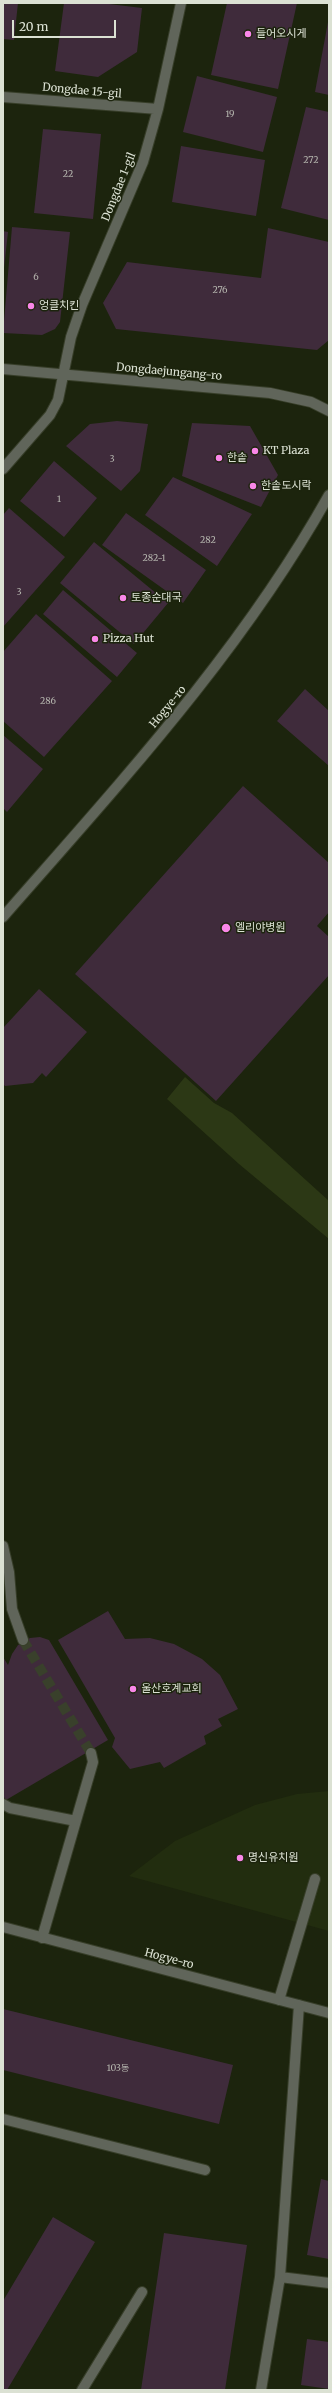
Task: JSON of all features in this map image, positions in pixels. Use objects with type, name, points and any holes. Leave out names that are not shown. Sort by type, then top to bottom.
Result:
[{"type":"street","name":"Dongdae 1-gil","points":[[3,469],[50,414],[58,400],[62,374],[71,337],[82,305],[143,162],[158,109],[181,3]]},
{"type":"street","name":"Dongdae 15-gil","points":[[3,97],[158,109]]},
{"type":"street","name":"Dongdaejungang-ro","points":[[3,369],[270,393],[311,402],[329,412]]},
{"type":"street","name":"Hogye-ro","points":[[3,917],[137,764],[196,692],[257,612],[329,495]]},
{"type":"street","points":[[3,1546],[9,1572],[12,1609],[23,1640]]},
{"type":"street","points":[[42,1938],[93,1762],[91,1754]]},
{"type":"street","points":[[3,1804],[14,1809],[76,1822]]},
{"type":"street","points":[[279,2000],[315,1879]]},
{"type":"street","name":"Hogye-ro","points":[[3,1927],[329,2013]]},
{"type":"street","points":[[261,2390],[280,2277],[299,2005]]},
{"type":"street","points":[[3,2119],[205,2170]]},
{"type":"street","points":[[280,2277],[329,2283]]},
{"type":"street","points":[[82,2390],[142,2292]]},
{"type":"shaded area","points":[[185,1077],[214,1103],[232,1113],[329,1201],[329,1239],[239,1164],[167,1099]]},
{"type":"shaded area","name":"명신유치원","points":[[329,1791],[329,1931],[129,1876],[175,1841],[255,1805],[297,1794]]},
{"type":"building","points":[[3,3],[18,3],[14,40],[3,39]]},
{"type":"building","points":[[64,3],[101,3],[142,8],[137,52],[98,77],[55,71]]},
{"type":"building","points":[[227,3],[297,3],[278,89],[211,75]]},
{"type":"building","points":[[329,22],[329,95],[315,92]]},
{"type":"building","points":[[197,76],[277,97],[263,152],[183,132]]},
{"type":"building","points":[[306,107],[329,112],[329,220],[281,208]]},
{"type":"building","points":[[43,129],[101,134],[93,219],[34,213]]},
{"type":"building","points":[[181,146],[265,160],[256,216],[172,202]]},
{"type":"building","points":[[12,227],[70,232],[60,322],[55,329],[42,335],[3,333]]},
{"type":"building","points":[[268,228],[329,242],[329,340],[317,350],[116,329],[103,303],[127,262],[261,278]]},
{"type":"building","points":[[3,231],[8,232],[4,268],[3,268]]},
{"type":"building","points":[[117,421],[148,424],[140,471],[121,491],[66,446],[90,424]]},
{"type":"building","points":[[192,423],[250,426],[278,475],[261,507],[182,476]]},
{"type":"building","points":[[54,461],[97,498],[64,537],[20,501]]},
{"type":"building","points":[[173,477],[252,514],[217,566],[145,515]]},
{"type":"building","points":[[9,508],[65,557],[3,627],[3,515]]},
{"type":"building","points":[[126,513],[206,570],[183,603],[102,545]]},
{"type":"building","points":[[94,542],[168,603],[134,644],[60,583]]},
{"type":"building","points":[[63,590],[137,653],[117,677],[43,614]]},
{"type":"building","points":[[36,614],[112,681],[44,757],[3,721],[3,652]]},
{"type":"building","points":[[305,689],[329,711],[329,766],[277,721]]},
{"type":"building","points":[[3,735],[43,769],[7,812],[3,808]]},
{"type":"building","points":[[243,786],[329,863],[329,912],[317,926],[329,937],[329,975],[216,1101],[75,974]]},
{"type":"building","points":[[39,989],[87,1032],[46,1077],[42,1073],[33,1083],[5,1086],[3,1084],[3,1028]]},
{"type":"building","points":[[108,1611],[125,1639],[150,1638],[174,1644],[202,1659],[220,1675],[238,1709],[218,1719],[222,1726],[204,1736],[206,1744],[164,1768],[160,1762],[130,1769],[112,1747],[115,1738],[58,1640]]},
{"type":"building","points":[[40,1637],[49,1640],[108,1740],[6,1800],[3,1796],[3,1657],[8,1665],[12,1654],[18,1645],[30,1638]]},
{"type":"building","points":[[3,2009],[233,2065],[219,2124],[3,2070]]},
{"type":"building","points":[[321,2179],[329,2181],[329,2259],[307,2255]]},
{"type":"building","points":[[53,2217],[95,2242],[7,2390],[3,2390],[3,2301]]},
{"type":"building","points":[[164,2233],[247,2245],[225,2390],[141,2390]]},
{"type":"building","points":[[307,2339],[329,2342],[329,2389],[301,2385]]},
{"type":"tunnel","points":[[23,1640],[91,1753]]},
{"type":"place","name":"들어오시게","points":[[248,34]]},
{"type":"place","name":"엉클치킨","points":[[31,306]]},
{"type":"place","name":"KT Plaza","points":[[255,451]]},
{"type":"place","name":"한솥","points":[[219,458]]},
{"type":"place","name":"한솥도시락","points":[[253,486]]},
{"type":"place","name":"토종순대국","points":[[123,598]]},
{"type":"place","name":"Pizza Hut","points":[[95,639]]},
{"type":"place","name":"엘리야병원","points":[[226,928]]},
{"type":"place","name":"울산호계교회","points":[[133,1689]]},
{"type":"place","name":"명신유치원","points":[[240,1858]]}]
